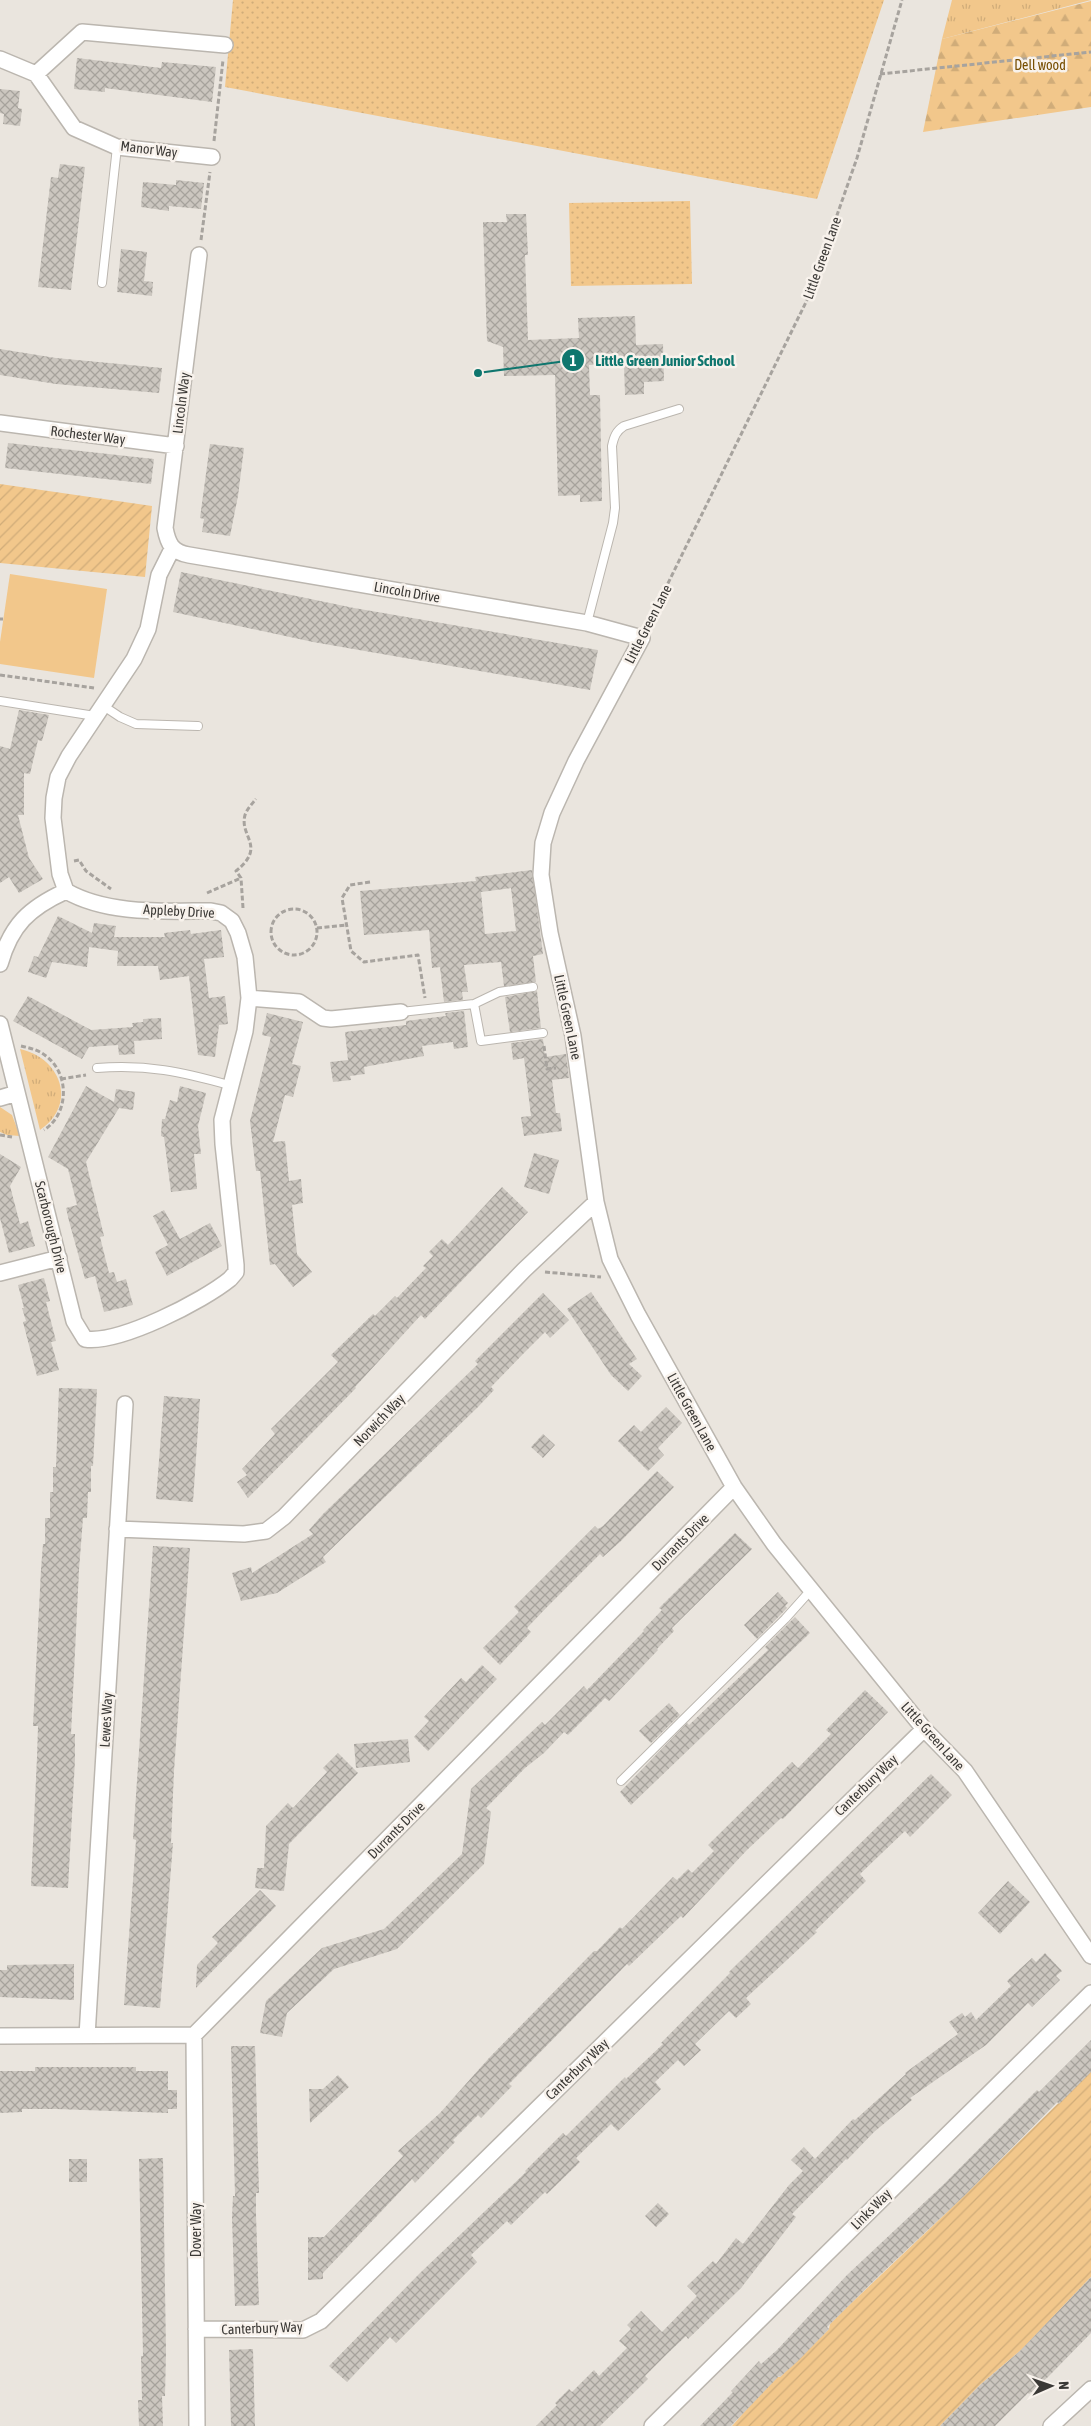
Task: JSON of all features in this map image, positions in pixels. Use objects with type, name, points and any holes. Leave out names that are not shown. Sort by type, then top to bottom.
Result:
[{"type":"street","points":[[0,59],[36,74],[82,32],[225,46]]},
{"type":"street","name":"Manor Way","points":[[36,74],[74,128],[117,147],[212,157]]},
{"type":"street","name":"Lincoln Way","points":[[172,549],[167,540],[165,528],[199,255]]},
{"type":"street","name":"Rochester Way","points":[[0,423],[176,446]]},
{"type":"street","points":[[0,964],[2,946],[13,930],[32,911],[66,891],[58,863],[53,818],[58,777],[69,756],[134,659],[148,629],[159,575],[172,549]]},
{"type":"street","name":"Lincoln Drive","points":[[172,549],[188,555],[587,623],[642,638]]},
{"type":"street","name":"Little Green Lane","points":[[642,638],[576,761],[552,813],[544,843],[542,885],[550,933],[573,1036],[596,1202],[610,1259],[619,1279],[734,1487],[774,1544],[924,1729],[965,1771],[1091,1956]]},
{"type":"street","name":"Appleby Drive","points":[[66,891],[77,898],[143,910],[211,911],[221,913],[232,921],[238,933],[245,957],[249,998],[245,1031],[229,1085],[222,1120],[236,1272],[223,1285],[171,1313]]},
{"type":"street","points":[[249,998],[299,1002],[323,1018],[331,1019],[401,1012]]},
{"type":"street","name":"Scarborough Drive","points":[[0,1024],[74,1321],[85,1339],[96,1340],[112,1337],[143,1326],[171,1313]]},
{"type":"street","points":[[0,1098],[17,1093]]},
{"type":"street","name":"Norwich Way","points":[[117,1530],[244,1534],[266,1530],[284,1517],[524,1270],[596,1202]]},
{"type":"street","points":[[0,1273],[59,1258]]},
{"type":"street","name":"Lewes Way","points":[[87,2036],[125,1404]]},
{"type":"street","name":"Durrants Drive","points":[[194,2035],[734,1487]]},
{"type":"street","name":"Canterbury Way","points":[[196,2329],[303,2330],[320,2321],[924,1729]]},
{"type":"street","name":"Links Way","points":[[652,2426],[1091,1993]]},
{"type":"street","points":[[0,2036],[194,2035]]},
{"type":"street","name":"Dover Way","points":[[194,2035],[197,2426]]},
{"type":"street","points":[[1051,2426],[1091,2389]]},
{"type":"lane","points":[[102,283],[117,147]]},
{"type":"lane","points":[[587,623],[613,523],[615,508],[612,446],[614,438],[618,430],[624,426],[679,409]]},
{"type":"lane","points":[[0,701],[99,710],[136,724],[198,726]]},
{"type":"lane","points":[[401,1012],[474,1004],[499,992],[533,987]]},
{"type":"lane","points":[[474,1004],[481,1041],[543,1033]]},
{"type":"lane","points":[[98,1068],[129,1065],[162,1069],[229,1085]]},
{"type":"lane","points":[[621,1781],[785,1619],[811,1590]]},
{"type":"path","name":"Little Green Lane","points":[[642,638],[808,298],[857,158],[902,0]]},
{"type":"path","points":[[199,255],[225,46]]},
{"type":"path","points":[[880,74],[1091,52]]},
{"type":"path","points":[[0,674],[112,691]]},
{"type":"path","points":[[238,933],[246,921],[242,902],[241,878],[236,872],[244,865],[251,848],[244,817],[247,809],[256,799]]},
{"type":"path","points":[[58,863],[79,860],[86,871],[117,892]]},
{"type":"path","points":[[200,896],[241,878]]},
{"type":"path","points":[[370,882],[350,885],[342,898],[351,952],[364,962],[418,955],[427,1008]]},
{"type":"path","points":[[289,909],[304,911],[310,915],[316,928],[316,936],[310,948],[298,954],[285,953],[279,950],[271,938],[272,923],[276,917],[289,909]]},
{"type":"path","points":[[316,928],[346,925]]},
{"type":"path","points":[[543,1033],[547,1069],[556,1068]]},
{"type":"path","points":[[0,1135],[18,1138],[39,1134],[55,1120],[62,1108],[64,1095],[61,1079],[51,1061],[34,1049],[19,1046],[6,1049]]},
{"type":"path","points":[[61,1079],[86,1076],[98,1068]]},
{"type":"path","points":[[524,1270],[619,1279]]},
{"type":"green space","points":[[233,0],[884,0],[817,199],[225,87]]},
{"type":"green space","points":[[952,0],[1091,0],[942,39]]},
{"type":"green space","name":"Dell wood","points":[[1091,1],[1091,107],[923,132],[942,39]]},
{"type":"green space","points":[[690,201],[692,284],[571,286],[569,203]]},
{"type":"green space","points":[[0,484],[152,506],[145,577],[0,563]]},
{"type":"green space","points":[[10,574],[107,589],[94,678],[0,664],[0,642]]},
{"type":"green space","points":[[20,1049],[34,1054],[46,1062],[60,1083],[59,1108],[52,1119],[40,1130]]},
{"type":"green space","points":[[0,1107],[12,1115],[20,1136],[7,1135],[0,1132]]},
{"type":"green space","points":[[1091,2071],[1091,2277],[1021,2350],[980,2385],[940,2426],[732,2426],[775,2377],[780,2377],[829,2329],[830,2324],[842,2312]]},
{"type":"building","points":[[77,58],[161,68],[162,62],[216,67],[212,102],[105,88],[105,92],[74,89]]},
{"type":"building","points":[[0,89],[20,91],[18,108],[22,109],[20,126],[3,124],[4,114],[0,113]]},
{"type":"building","points":[[60,164],[85,167],[71,290],[38,287],[51,177],[58,178]]},
{"type":"building","points":[[176,180],[204,183],[201,209],[169,206],[169,211],[141,207],[143,182],[176,185]]},
{"type":"building","points":[[506,214],[526,214],[528,255],[525,255],[528,340],[579,338],[578,318],[635,316],[636,345],[663,344],[664,381],[644,382],[644,394],[625,395],[624,364],[589,365],[590,395],[600,395],[602,501],[580,502],[580,495],[558,496],[555,375],[504,376],[503,347],[487,341],[483,222],[507,222]]},
{"type":"building","points":[[121,249],[147,252],[144,281],[153,282],[152,296],[117,292]]},
{"type":"building","points":[[0,349],[56,358],[162,368],[159,393],[56,384],[0,375]]},
{"type":"building","points":[[8,443],[154,459],[151,484],[5,468]]},
{"type":"building","points":[[210,444],[244,448],[238,496],[230,536],[202,532],[204,519],[200,518]]},
{"type":"building","points":[[181,572],[354,608],[598,650],[590,690],[313,642],[173,612]]},
{"type":"building","points":[[19,710],[49,715],[42,741],[38,740],[30,774],[24,773],[24,815],[18,815],[29,858],[43,879],[19,893],[9,877],[0,883],[0,746],[10,749]]},
{"type":"building","points":[[532,870],[543,954],[533,956],[536,982],[504,986],[501,962],[464,965],[468,992],[462,992],[463,1000],[444,1002],[440,967],[432,968],[429,930],[364,935],[360,891],[476,881],[475,877]],"holes":[[[511,888],[516,931],[485,934],[481,892]]]},
{"type":"building","points":[[58,916],[92,933],[94,923],[116,926],[114,937],[165,937],[164,933],[190,930],[191,934],[221,930],[224,957],[204,959],[209,998],[225,996],[228,1024],[219,1025],[215,1057],[198,1055],[189,976],[160,980],[158,966],[117,966],[118,951],[89,947],[87,967],[52,962],[46,978],[28,972],[34,956],[38,957]]},
{"type":"building","points":[[537,991],[541,1028],[510,1032],[505,997]]},
{"type":"building","points":[[28,996],[91,1030],[133,1027],[132,1023],[143,1022],[143,1019],[161,1018],[162,1039],[134,1041],[135,1054],[119,1055],[118,1045],[89,1047],[82,1059],[13,1021]]},
{"type":"building","points":[[464,1011],[468,1047],[454,1049],[453,1042],[422,1046],[424,1056],[364,1067],[365,1074],[350,1076],[351,1080],[333,1082],[330,1062],[348,1060],[345,1032],[406,1025],[406,1021],[446,1016],[445,1013]]},
{"type":"building","points":[[267,1013],[303,1022],[292,1064],[301,1066],[293,1097],[285,1095],[273,1142],[285,1141],[289,1181],[301,1179],[303,1203],[292,1205],[297,1254],[312,1272],[293,1287],[275,1264],[270,1265],[260,1171],[256,1171],[250,1121],[271,1037],[262,1035]]},
{"type":"building","points":[[543,1039],[545,1057],[566,1054],[569,1078],[552,1080],[556,1113],[560,1113],[562,1131],[524,1136],[521,1117],[531,1116],[524,1058],[513,1060],[511,1043]]},
{"type":"building","points":[[86,1086],[114,1102],[116,1089],[135,1092],[133,1110],[119,1108],[86,1162],[104,1236],[100,1237],[109,1273],[114,1272],[117,1282],[126,1279],[133,1305],[104,1312],[95,1276],[85,1279],[69,1221],[66,1208],[77,1205],[68,1169],[48,1157]]},
{"type":"building","points":[[180,1086],[206,1093],[198,1126],[201,1154],[194,1154],[197,1189],[171,1192],[164,1137],[161,1136],[162,1119],[165,1119],[170,1100],[177,1102]]},
{"type":"building","points":[[534,1153],[559,1160],[549,1194],[524,1187]]},
{"type":"building","points":[[0,1154],[21,1167],[10,1186],[20,1224],[28,1221],[35,1246],[9,1253],[0,1218]]},
{"type":"building","points":[[502,1187],[528,1212],[425,1319],[421,1315],[356,1388],[248,1498],[237,1482],[247,1475],[242,1469],[275,1434],[271,1429],[338,1362],[331,1355],[373,1314],[375,1316],[395,1296],[397,1298],[426,1268],[423,1266],[433,1256],[429,1252],[442,1239],[448,1245]]},
{"type":"building","points":[[164,1210],[180,1239],[210,1223],[222,1246],[167,1276],[155,1252],[168,1245],[153,1216]]},
{"type":"building","points":[[44,1278],[50,1301],[46,1302],[56,1341],[51,1342],[59,1370],[37,1376],[23,1322],[26,1321],[18,1285]]},
{"type":"building","points":[[591,1292],[637,1359],[629,1364],[642,1376],[628,1391],[611,1375],[567,1309]]},
{"type":"building","points":[[543,1293],[569,1320],[550,1338],[545,1332],[491,1387],[494,1390],[478,1407],[323,1557],[326,1562],[277,1593],[241,1601],[232,1573],[251,1567],[252,1573],[313,1534],[309,1530],[323,1514],[478,1364],[475,1361]]},
{"type":"building","points":[[59,1388],[97,1389],[93,1466],[91,1466],[91,1492],[88,1492],[87,1518],[83,1518],[79,1570],[71,1734],[75,1734],[75,1760],[68,1888],[31,1886],[38,1726],[33,1726],[41,1569],[43,1544],[45,1544],[45,1518],[50,1518],[50,1492],[53,1492],[53,1467],[56,1467]]},
{"type":"building","points":[[164,1396],[200,1399],[193,1502],[156,1499]]},
{"type":"building","points":[[666,1407],[682,1423],[658,1448],[664,1455],[648,1471],[618,1441],[634,1425],[641,1432]]},
{"type":"building","points":[[543,1434],[555,1445],[543,1458],[531,1447]]},
{"type":"building","points":[[657,1471],[674,1487],[621,1541],[603,1557],[600,1554],[547,1607],[527,1628],[531,1632],[500,1665],[483,1648],[519,1612],[514,1607],[595,1526],[598,1529],[603,1526]]},
{"type":"building","points":[[735,1533],[752,1549],[672,1628],[674,1631],[658,1650],[609,1701],[605,1698],[568,1735],[564,1732],[486,1808],[491,1812],[484,1864],[397,1949],[334,1969],[287,2013],[282,2037],[260,2033],[266,2001],[322,1948],[384,1929],[462,1854],[471,1789],[542,1722],[545,1725],[584,1686],[587,1690],[644,1631],[662,1610],[659,1608]]},
{"type":"building","points":[[153,1546],[190,1548],[174,1771],[171,1843],[173,1843],[160,2008],[124,2005],[136,1840],[133,1839]]},
{"type":"building","points":[[778,1592],[788,1603],[785,1606],[787,1608],[757,1639],[744,1625]]},
{"type":"building","points":[[795,1617],[810,1633],[631,1805],[620,1792],[687,1723],[689,1725],[768,1650],[765,1647]]},
{"type":"building","points":[[482,1665],[497,1679],[428,1751],[414,1737],[429,1721],[424,1717],[461,1678],[466,1682]]},
{"type":"building","points":[[865,1690],[888,1712],[783,1819],[781,1818],[747,1850],[683,1918],[681,1916],[629,1966],[627,1964],[509,2084],[512,2086],[481,2118],[478,2115],[453,2140],[455,2142],[415,2183],[412,2179],[323,2273],[323,2279],[308,2280],[308,2237],[324,2237],[403,2156],[398,2151],[440,2113],[489,2058],[594,1951],[597,1951],[620,1927],[622,1929],[673,1877],[677,1880],[688,1869],[692,1873],[714,1851],[708,1845],[792,1762],[798,1768],[831,1734],[826,1730]]},
{"type":"building","points":[[669,1703],[680,1715],[651,1743],[639,1731]]},
{"type":"building","points":[[408,1739],[410,1762],[356,1768],[354,1744]]},
{"type":"building","points":[[338,1753],[358,1773],[289,1844],[284,1891],[255,1888],[257,1868],[264,1868],[266,1826],[288,1803],[293,1808],[327,1772],[323,1768]]},
{"type":"building","points":[[931,1774],[952,1795],[910,1837],[905,1831],[860,1874],[866,1881],[815,1931],[817,1932],[746,1998],[751,2004],[736,2018],[729,2011],[695,2044],[701,2050],[684,2066],[678,2060],[655,2082],[661,2089],[618,2131],[611,2124],[576,2158],[580,2162],[547,2194],[545,2192],[511,2225],[507,2221],[471,2255],[477,2262],[396,2343],[390,2337],[347,2382],[329,2366],[420,2273],[526,2172],[563,2133],[566,2136],[625,2077],[626,2079],[663,2044],[661,2043],[729,1972]]},
{"type":"building","points":[[1008,1881],[1030,1902],[1000,1934],[978,1913]]},
{"type":"building","points":[[260,1890],[276,1906],[196,1988],[197,1965],[218,1943],[212,1937]]},
{"type":"building","points":[[1045,1953],[1062,1971],[1056,1976],[1060,1980],[1032,2007],[1028,2003],[986,2045],[910,2098],[912,2100],[846,2159],[792,2214],[796,2217],[741,2288],[688,2339],[686,2336],[668,2353],[645,2376],[648,2379],[600,2426],[536,2426],[557,2405],[555,2403],[569,2389],[572,2392],[594,2370],[599,2376],[627,2348],[619,2341],[631,2329],[627,2325],[641,2311],[662,2332],[697,2296],[687,2286],[713,2261],[716,2264],[736,2238],[743,2244],[789,2185],[803,2171],[791,2160],[804,2147],[815,2159],[853,2119],[855,2120],[905,2073],[958,2034],[949,2022],[962,2013],[965,2017],[971,2012],[976,2020],[1011,1986],[1007,1981],[1032,1958],[1036,1962]]},
{"type":"building","points":[[74,1964],[74,2000],[0,1997],[0,1970],[7,1970],[7,1965]]},
{"type":"building","points":[[1091,2040],[1091,2072],[1059,2104],[1057,2102],[964,2196],[827,2327],[829,2329],[798,2361],[779,2376],[731,2426],[700,2426],[733,2392],[731,2391],[759,2361],[761,2364],[777,2350],[847,2275],[944,2184],[1037,2090],[1039,2092]]},
{"type":"building","points":[[231,2046],[255,2046],[259,2193],[256,2193],[256,2215],[259,2305],[235,2306],[232,2218],[233,2196],[235,2196]]},
{"type":"building","points":[[35,2067],[136,2067],[136,2071],[168,2071],[168,2090],[177,2090],[177,2109],[168,2109],[168,2113],[22,2109],[22,2112],[0,2113],[0,2071],[35,2071]]},
{"type":"building","points":[[338,2075],[349,2087],[310,2123],[309,2089],[323,2089]]},
{"type":"building","points":[[163,2158],[166,2352],[165,2396],[162,2396],[163,2426],[139,2426],[138,2400],[142,2400],[141,2356],[143,2356],[139,2159]]},
{"type":"building","points":[[69,2159],[87,2159],[87,2182],[69,2182]]},
{"type":"building","points":[[658,2203],[669,2214],[656,2227],[645,2216]]},
{"type":"building","points":[[1091,2277],[1091,2333],[1048,2377],[1028,2393],[995,2426],[940,2426],[980,2385],[1020,2351]]},
{"type":"building","points":[[253,2349],[255,2426],[231,2426],[229,2350]]},
{"type":"place","name":"Little Green Junior School","points":[[478,373]]}]
